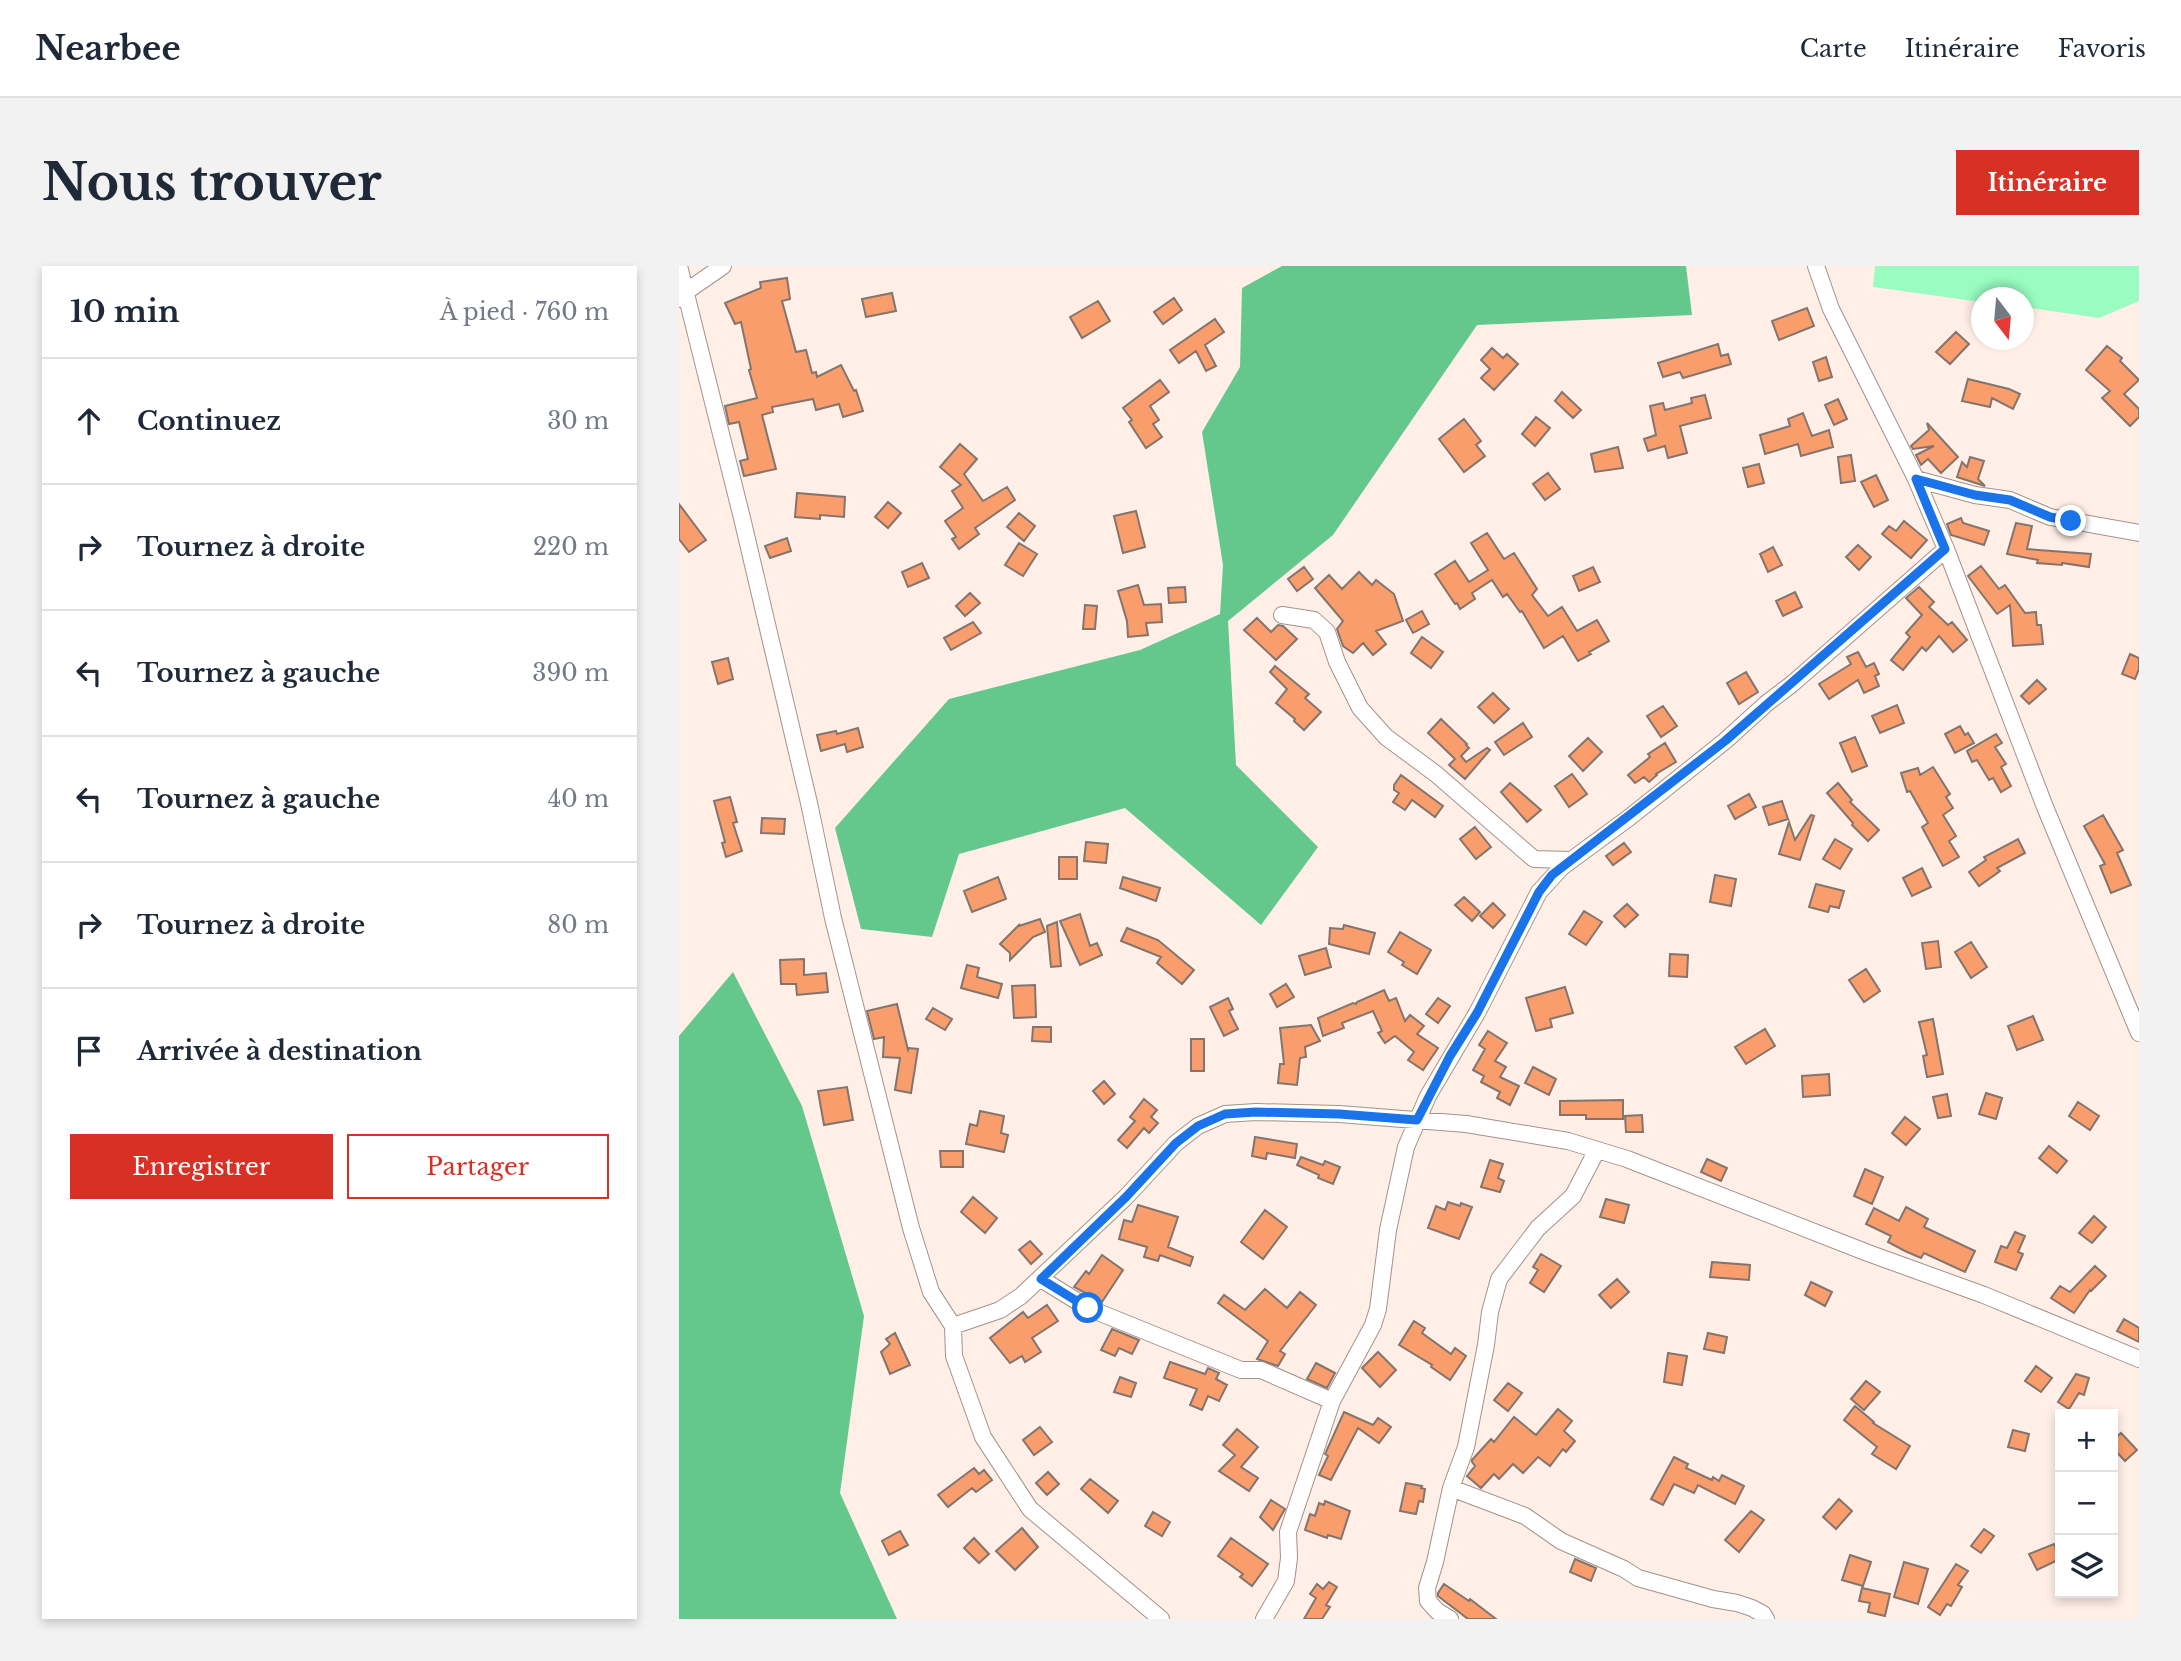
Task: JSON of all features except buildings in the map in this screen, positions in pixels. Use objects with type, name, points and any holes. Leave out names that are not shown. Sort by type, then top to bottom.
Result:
[{"type":"street","points":[[679,266],[683,296],[752,559],[833,918],[908,1215],[931,1292],[953,1325],[954,1356],[983,1437],[1030,1508],[1161,1619]]},
{"type":"street","points":[[683,296],[723,266]]},
{"type":"street","points":[[1816,266],[1831,309],[1916,479],[2045,807],[2139,1033]]},
{"type":"street","points":[[1916,479],[1975,495],[2010,500],[2050,517],[2139,533]]},
{"type":"street","points":[[1263,1619],[1286,1581],[1288,1532],[1332,1401],[1376,1317],[1388,1230],[1406,1147],[1450,1056],[1477,1013],[1539,892],[1552,875],[1725,741],[1945,549]]},
{"type":"street","points":[[1282,615],[1314,620],[1327,632],[1337,662],[1360,708],[1386,737],[1436,774],[1534,859],[1571,860]]},
{"type":"street","points":[[1534,859],[1539,892]]},
{"type":"street","points":[[953,1325],[1000,1310],[1021,1296],[1126,1197],[1176,1143],[1198,1126],[1225,1114],[1339,1114],[1466,1124],[1568,1141],[1627,1159],[1984,1295],[2139,1359]]},
{"type":"street","points":[[1450,1619],[1428,1601],[1427,1588],[1451,1488],[1466,1447],[1490,1312],[1499,1279],[1538,1228],[1573,1196],[1597,1150]]},
{"type":"street","points":[[1041,1279],[1088,1308],[1131,1327],[1241,1370],[1261,1370],[1332,1401]]},
{"type":"street","points":[[1451,1488],[1525,1516],[1561,1541],[1638,1578],[1737,1603],[1763,1614],[1766,1619]]},
{"type":"green space","points":[[1282,266],[1686,266],[1692,315],[1477,325],[1333,535],[1228,621],[1236,765],[1318,847],[1261,925],[1125,808],[959,854],[932,937],[861,929],[835,828],[949,699],[1140,650],[1220,614],[1223,565],[1202,432],[1240,367],[1242,288]]},
{"type":"green space","points":[[1875,266],[2139,266],[2139,301],[2099,318],[2034,308],[2034,287],[1971,287],[1971,301],[1873,287]]},
{"type":"green space","points":[[733,972],[802,1106],[864,1316],[840,1493],[897,1619],[679,1619],[679,1036]]},
{"type":"route","points":[[1088,1308],[1041,1279],[1126,1197],[1176,1143],[1198,1126],[1225,1114],[1256,1112],[1339,1114],[1417,1120],[1450,1056],[1477,1013],[1519,928],[1552,875],[1725,741],[1945,549],[1916,479],[1975,495],[2010,500],[2050,517],[2071,521]]}]
